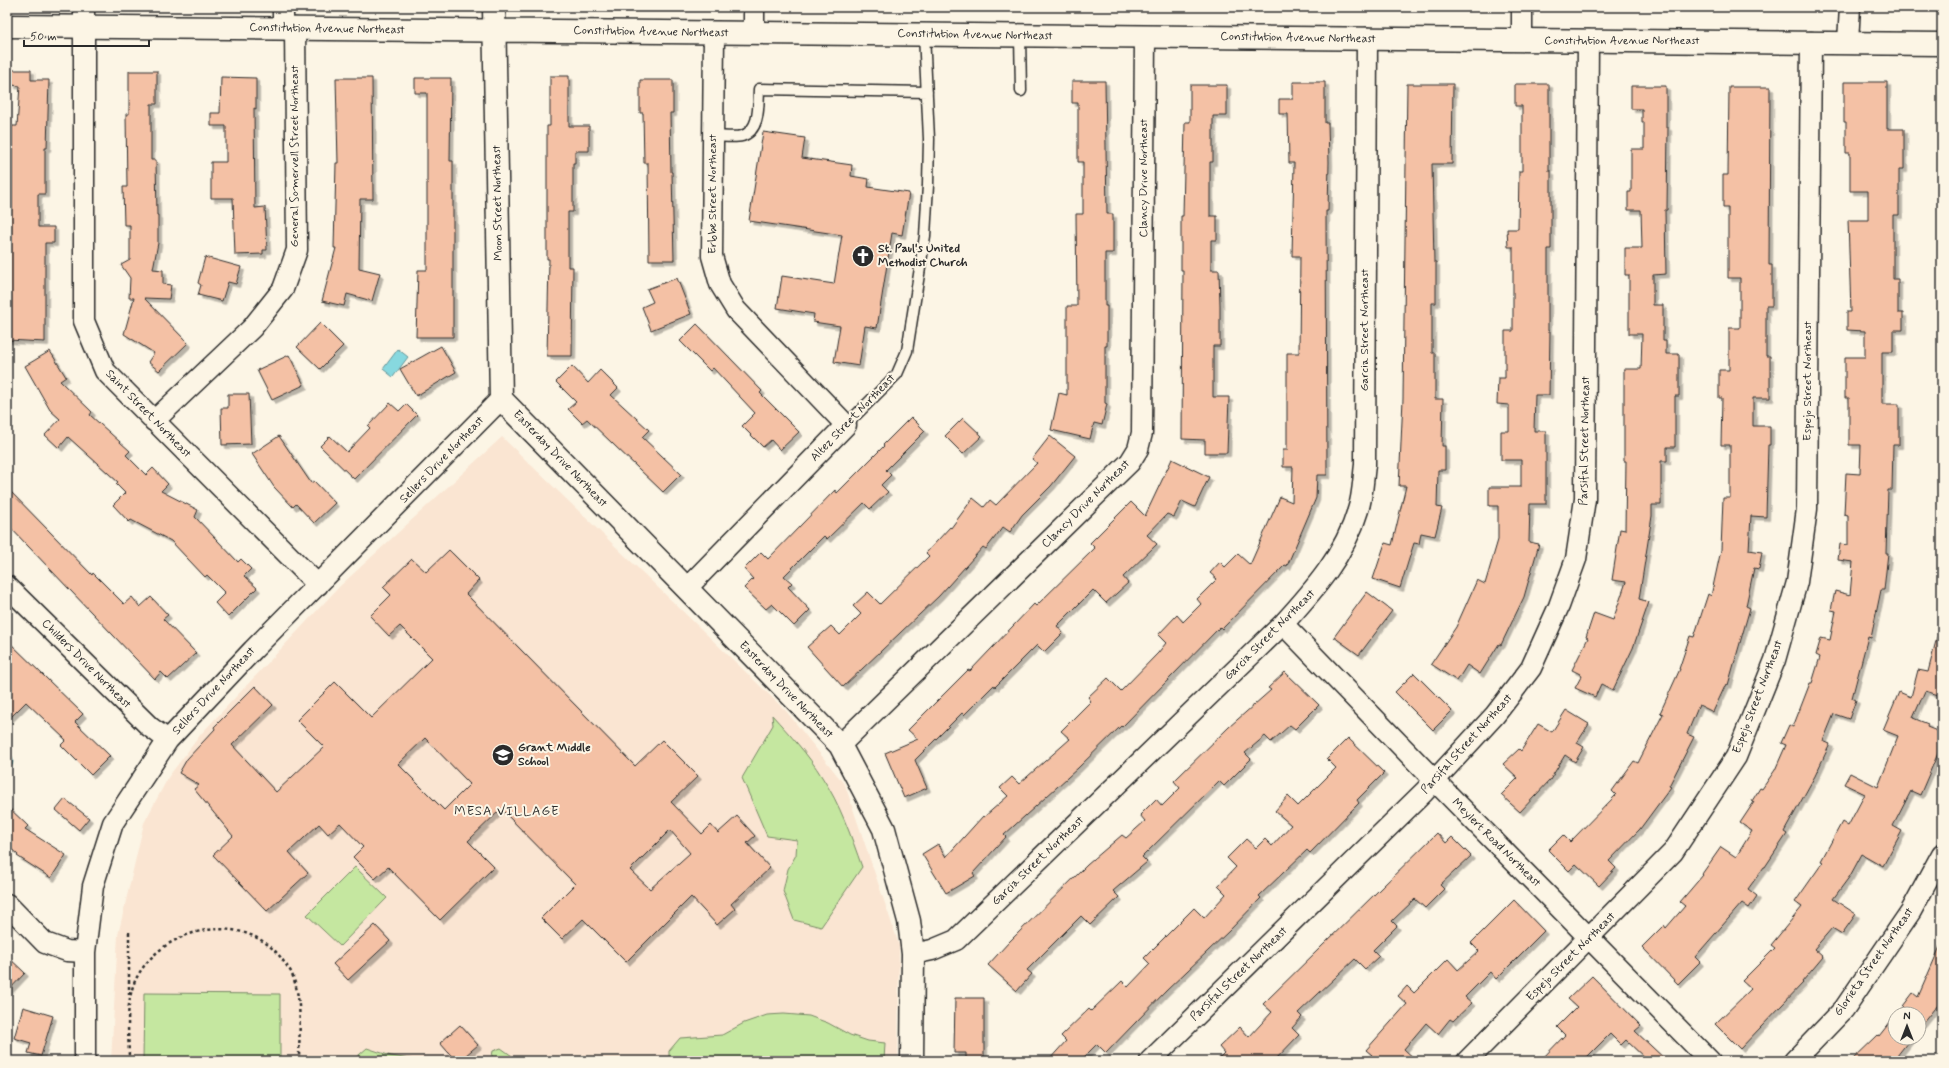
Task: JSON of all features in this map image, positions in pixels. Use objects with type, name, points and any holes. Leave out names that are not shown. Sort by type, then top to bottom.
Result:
[{"type":"street","name":"Moon Street Northeast","points":[[494,7],[501,399]]},
{"type":"street","points":[[754,7],[754,33]]},
{"type":"street","points":[[1522,7],[1522,40]]},
{"type":"street","points":[[1848,42],[1850,7]]},
{"type":"street","name":"Constitution Avenue Northeast","points":[[7,26],[84,17],[287,21],[495,31],[1942,44]]},
{"type":"street","name":"Saint Street Northeast","points":[[84,17],[84,321],[105,371],[318,585]]},
{"type":"street","name":"General Somervell Street Northeast","points":[[154,421],[252,328],[283,289],[297,250],[287,21]]},
{"type":"street","name":"Erbbe Street Northeast","points":[[714,33],[712,256],[720,284],[736,310],[846,425]]},
{"type":"street","name":"Clancy Drive Northeast","points":[[840,745],[1130,462],[1138,449],[1142,433],[1145,36]]},
{"type":"street","name":"Garcia Street Northeast","points":[[913,954],[932,950],[956,940],[1283,624],[1317,587],[1344,546],[1359,509],[1365,465],[1366,38]]},
{"type":"street","name":"Parsifal Street Northeast","points":[[1150,1061],[1435,781],[1496,716],[1531,668],[1559,606],[1576,559],[1585,498],[1588,40]]},
{"type":"street","name":"Espejo Street Northeast","points":[[1467,1061],[1590,938],[1673,852],[1736,757],[1775,660],[1797,582],[1807,508],[1811,42]]},
{"type":"street","name":"Sellers Drive Northeast","points":[[85,1061],[85,952],[93,886],[113,823],[168,740],[253,650],[501,399]]},
{"type":"street","name":"Easterday Drive Northeast","points":[[501,399],[840,745],[884,829],[909,921],[913,954],[912,1061]]},
{"type":"street","name":"Altez Street Northeast","points":[[687,588],[846,425]]},
{"type":"street","name":"Childers Drive Northeast","points":[[7,586],[150,727],[168,740]]},
{"type":"street","name":"Meylert Road Northeast","points":[[1283,624],[1710,1061]]},
{"type":"street","name":"Glorieta Street Northeast","points":[[1794,1061],[1844,1009],[1911,911],[1942,854]]},
{"type":"street","points":[[7,904],[45,943],[67,951],[85,952]]},
{"type":"lane","name":"Altez Street Northeast","points":[[846,425],[897,374],[907,350],[925,228],[929,158],[924,34]]},
{"type":"lane","points":[[1020,35],[1021,91]]},
{"type":"lane","points":[[713,136],[741,136],[750,132],[757,119],[759,88],[927,92]]},
{"type":"path","points":[[129,1001],[136,977],[156,953],[183,935],[213,928],[246,932],[273,948],[292,972],[299,997],[299,1061]]},
{"type":"path","points":[[129,932],[129,1061]]},
{"type":"shaded area","name":"Grant Middle School","points":[[502,437],[786,711],[845,785],[899,945],[898,1061],[111,1061],[118,935],[144,823],[169,776],[201,734],[340,586]]},
{"type":"green space","points":[[772,715],[805,753],[828,787],[845,820],[862,867],[821,927],[794,920],[783,891],[788,869],[796,855],[797,840],[767,836],[742,778],[773,725]]},
{"type":"green space","points":[[355,867],[387,898],[340,946],[307,915]]},
{"type":"green space","points":[[144,993],[280,994],[280,1061],[143,1061]]},
{"type":"green space","points":[[784,1014],[809,1016],[828,1023],[850,1035],[868,1041],[885,1043],[884,1061],[669,1061],[669,1051],[680,1038],[722,1035],[744,1023],[767,1015]]},
{"type":"green space","points":[[367,1048],[391,1056],[422,1061],[352,1061]]},
{"type":"green space","points":[[501,1048],[519,1061],[491,1061],[493,1051]]},
{"type":"water","points":[[398,349],[408,357],[393,377],[383,369]]},
{"type":"water","points":[[7,749],[13,760],[12,765],[8,770]]},
{"type":"building","points":[[12,70],[31,70],[31,80],[49,80],[47,148],[45,148],[45,194],[38,194],[38,227],[54,227],[54,243],[45,243],[45,342],[7,340],[7,304],[10,304],[7,209],[12,209],[12,126],[17,126],[20,86],[12,85]]},
{"type":"building","points":[[129,71],[157,71],[157,104],[151,104],[151,160],[156,160],[158,215],[158,243],[153,269],[163,270],[163,284],[171,285],[169,299],[144,298],[188,343],[159,371],[148,362],[154,353],[124,334],[134,298],[129,298],[130,278],[121,265],[130,260],[130,225],[124,225],[123,187],[127,187],[126,114],[129,114]]},
{"type":"building","points":[[550,76],[569,76],[569,126],[589,126],[589,151],[575,151],[575,163],[573,163],[573,212],[568,212],[568,267],[573,267],[572,356],[547,356],[549,259],[547,259],[547,126],[550,126]]},
{"type":"building","points":[[221,77],[256,78],[256,109],[254,108],[255,208],[265,207],[267,250],[263,250],[263,254],[235,255],[233,198],[211,198],[211,162],[226,162],[226,126],[211,126],[211,113],[220,113]]},
{"type":"building","points":[[336,78],[372,78],[373,199],[360,199],[359,268],[380,273],[372,301],[347,294],[344,306],[322,301],[336,248],[334,248],[336,163],[338,163]]},
{"type":"building","points":[[415,78],[451,78],[450,161],[453,161],[453,337],[416,337],[418,270],[427,270],[427,93],[415,93]]},
{"type":"building","points":[[640,80],[673,80],[673,113],[670,113],[674,260],[649,260],[648,163],[644,163],[643,113],[640,113]]},
{"type":"building","points":[[1072,81],[1105,81],[1107,214],[1113,214],[1113,253],[1105,253],[1107,346],[1105,346],[1105,403],[1107,404],[1102,425],[1094,423],[1090,439],[1051,430],[1059,393],[1067,395],[1067,306],[1077,306],[1076,214],[1083,214],[1083,162],[1078,162],[1078,103],[1072,103]]},
{"type":"building","points":[[1293,82],[1325,82],[1325,123],[1328,123],[1329,162],[1328,211],[1326,211],[1327,475],[1317,475],[1316,498],[1287,566],[1285,565],[1222,629],[1220,627],[1122,727],[1121,726],[1078,768],[1004,835],[1006,837],[973,873],[975,876],[946,893],[922,854],[938,844],[946,857],[983,816],[984,817],[1008,796],[1000,788],[1012,777],[1019,784],[1070,739],[1061,731],[1091,701],[1088,697],[1108,678],[1121,691],[1166,643],[1158,635],[1177,615],[1183,622],[1201,604],[1197,599],[1217,579],[1210,573],[1220,562],[1225,567],[1238,554],[1250,565],[1280,497],[1292,502],[1293,467],[1283,467],[1283,450],[1287,450],[1287,353],[1299,353],[1300,256],[1292,256],[1294,163],[1289,163],[1288,114],[1279,114],[1279,99],[1293,99]]},
{"type":"building","points":[[1844,82],[1887,82],[1887,129],[1904,129],[1904,169],[1899,169],[1899,215],[1893,215],[1893,279],[1898,279],[1898,313],[1903,313],[1903,330],[1893,330],[1893,352],[1882,352],[1882,404],[1899,404],[1899,445],[1893,445],[1892,490],[1888,490],[1886,553],[1888,553],[1884,590],[1881,590],[1871,638],[1868,637],[1852,698],[1856,700],[1849,719],[1834,714],[1823,741],[1830,744],[1815,776],[1784,832],[1787,834],[1748,889],[1757,896],[1749,908],[1742,903],[1695,957],[1700,962],[1678,984],[1642,947],[1664,925],[1666,928],[1685,906],[1680,902],[1703,875],[1702,874],[1721,847],[1736,857],[1752,831],[1740,823],[1754,802],[1752,801],[1760,788],[1762,789],[1775,770],[1786,745],[1781,743],[1789,725],[1793,727],[1810,683],[1812,683],[1820,657],[1816,655],[1821,638],[1830,640],[1836,611],[1831,610],[1835,591],[1850,595],[1853,562],[1838,560],[1840,544],[1848,545],[1848,515],[1844,514],[1846,473],[1860,474],[1861,445],[1849,445],[1849,398],[1845,398],[1845,357],[1865,357],[1865,331],[1847,330],[1847,312],[1851,312],[1848,220],[1868,220],[1868,191],[1850,191],[1850,153],[1846,153],[1846,122],[1844,122]]},
{"type":"building","points":[[1407,84],[1453,84],[1452,164],[1432,164],[1436,303],[1432,303],[1432,353],[1435,353],[1435,399],[1443,399],[1442,446],[1445,446],[1445,470],[1438,470],[1437,507],[1442,508],[1435,536],[1421,533],[1419,544],[1414,543],[1400,588],[1373,579],[1385,543],[1392,545],[1406,486],[1399,486],[1403,399]]},
{"type":"building","points":[[1515,84],[1549,84],[1551,249],[1548,249],[1548,331],[1550,331],[1549,395],[1535,395],[1534,431],[1546,431],[1546,504],[1530,504],[1529,542],[1539,544],[1524,597],[1501,645],[1499,644],[1480,674],[1467,665],[1457,681],[1431,664],[1456,627],[1477,580],[1485,584],[1498,540],[1498,506],[1489,506],[1489,487],[1521,487],[1521,460],[1501,460],[1501,431],[1509,431],[1509,405],[1497,404],[1498,378],[1505,378],[1505,331],[1513,331],[1513,247],[1508,247],[1507,229],[1518,229],[1519,171],[1522,171],[1522,106],[1515,106]]},
{"type":"building","points":[[1190,85],[1227,85],[1227,116],[1213,116],[1213,162],[1210,162],[1210,216],[1217,216],[1217,240],[1211,240],[1211,270],[1219,270],[1220,305],[1220,346],[1213,346],[1213,397],[1229,397],[1227,453],[1205,453],[1205,440],[1182,439],[1183,270],[1181,270],[1181,216],[1183,216],[1185,122],[1190,122]]},
{"type":"building","points":[[1631,86],[1666,86],[1666,127],[1668,127],[1667,210],[1665,210],[1666,274],[1653,275],[1653,305],[1663,305],[1663,341],[1666,341],[1666,354],[1679,354],[1679,396],[1675,396],[1675,447],[1667,447],[1667,461],[1661,461],[1661,505],[1652,505],[1652,516],[1639,599],[1649,602],[1633,648],[1613,690],[1601,684],[1595,697],[1575,688],[1582,675],[1572,670],[1588,638],[1586,637],[1594,613],[1613,620],[1626,582],[1612,580],[1620,529],[1625,530],[1626,461],[1624,461],[1624,369],[1641,369],[1642,334],[1629,334],[1629,275],[1625,275],[1625,248],[1642,248],[1641,210],[1628,210],[1628,192],[1631,192],[1631,149],[1644,149],[1644,122],[1642,122],[1642,109],[1631,109]]},
{"type":"building","points":[[1729,87],[1770,87],[1769,265],[1772,265],[1772,306],[1766,306],[1766,356],[1770,356],[1770,398],[1753,398],[1753,426],[1770,426],[1770,445],[1768,445],[1766,517],[1751,516],[1749,550],[1762,552],[1759,569],[1754,568],[1746,606],[1750,608],[1728,685],[1726,684],[1713,712],[1699,705],[1687,734],[1694,737],[1669,786],[1671,787],[1640,829],[1609,861],[1616,868],[1599,886],[1576,864],[1569,871],[1548,850],[1563,835],[1570,842],[1616,795],[1612,791],[1634,761],[1638,763],[1663,714],[1660,713],[1680,669],[1690,636],[1694,637],[1708,594],[1711,596],[1721,550],[1723,498],[1730,498],[1730,445],[1721,445],[1722,398],[1719,398],[1719,370],[1729,370],[1729,328],[1740,328],[1740,278],[1728,278],[1728,208],[1723,208],[1723,175],[1728,175]]},
{"type":"building","name":"St. Paul's United Methodist Church","points":[[763,132],[805,138],[802,158],[852,165],[851,176],[869,179],[868,187],[909,193],[902,235],[892,233],[877,328],[865,326],[859,366],[834,362],[840,326],[813,322],[814,314],[777,308],[782,276],[834,284],[842,235],[749,221]]},
{"type":"building","points":[[205,257],[241,267],[236,284],[228,282],[222,301],[198,295],[201,285],[198,283]]},
{"type":"building","points":[[677,278],[691,314],[651,330],[642,307],[653,302],[647,289]]},
{"type":"building","points":[[320,323],[343,346],[320,369],[297,347]]},
{"type":"building","points":[[697,324],[762,391],[760,393],[799,432],[780,450],[771,440],[763,447],[742,426],[755,413],[713,368],[710,371],[680,341]]},
{"type":"building","points":[[441,346],[456,372],[416,396],[400,369]]},
{"type":"building","points":[[50,351],[66,377],[60,381],[92,412],[90,415],[130,451],[126,455],[146,475],[153,468],[168,484],[161,491],[198,510],[195,517],[238,562],[241,559],[251,569],[244,576],[257,588],[228,617],[215,603],[225,593],[207,575],[205,577],[171,541],[131,520],[129,522],[113,505],[125,493],[116,484],[118,482],[68,437],[59,448],[45,435],[60,419],[50,410],[25,366]]},
{"type":"building","points":[[289,355],[304,385],[272,400],[257,370]]},
{"type":"building","points":[[572,366],[588,383],[600,370],[618,388],[611,395],[649,430],[642,437],[681,474],[663,492],[587,419],[582,423],[568,409],[576,402],[556,382]]},
{"type":"building","points":[[228,394],[249,394],[251,444],[222,445],[221,408],[228,408]]},
{"type":"building","points":[[390,403],[399,411],[406,404],[417,415],[354,479],[320,446],[330,436],[347,452],[370,428],[368,426]]},
{"type":"building","points":[[911,417],[925,431],[886,470],[891,475],[881,485],[888,492],[870,509],[864,503],[827,539],[824,536],[784,576],[792,583],[788,587],[810,610],[794,626],[772,604],[766,609],[744,588],[753,579],[744,569],[761,552],[768,559],[835,490],[837,493]]},
{"type":"building","points":[[963,418],[982,436],[963,454],[945,436]]},
{"type":"building","points":[[279,436],[311,483],[314,481],[335,503],[314,523],[296,504],[293,507],[274,487],[252,454]]},
{"type":"building","points":[[1050,436],[1075,456],[1051,486],[1022,515],[1010,532],[1003,527],[986,549],[983,547],[939,596],[843,687],[807,647],[831,626],[840,635],[861,614],[853,606],[868,592],[880,604],[929,556],[926,553],[950,527],[951,528],[973,498],[984,507],[990,500],[996,505],[1037,463],[1032,459]]},
{"type":"building","points":[[1172,459],[1209,477],[1195,507],[1182,501],[1174,517],[1167,514],[1147,535],[1157,544],[1123,577],[1128,583],[1106,603],[1093,590],[1057,626],[1063,633],[1044,652],[1037,645],[995,687],[994,685],[964,715],[962,713],[915,760],[927,788],[904,798],[885,753],[918,739],[908,730],[968,670],[970,671],[1034,604],[1036,606],[1095,548],[1090,543],[1131,502],[1145,516]]},
{"type":"building","points":[[7,488],[92,575],[93,573],[124,604],[132,597],[140,607],[151,597],[168,615],[163,619],[196,653],[168,679],[161,672],[155,679],[7,524]]},
{"type":"building","points":[[449,550],[479,580],[466,594],[635,766],[662,740],[698,776],[671,802],[702,834],[711,825],[718,833],[737,816],[755,836],[747,843],[770,868],[731,904],[735,909],[717,925],[691,897],[626,962],[583,919],[562,939],[541,918],[575,884],[501,809],[468,841],[494,867],[440,920],[388,867],[375,879],[353,857],[363,847],[340,823],[328,834],[319,824],[289,852],[308,873],[267,911],[213,855],[233,836],[194,789],[199,785],[179,773],[187,759],[215,729],[214,727],[255,686],[273,705],[232,745],[276,792],[324,747],[297,720],[335,682],[371,718],[432,658],[400,626],[389,636],[370,616],[391,595],[383,587],[412,559],[426,572]],"holes":[[[425,738],[470,784],[444,810],[398,764]],[[670,830],[690,853],[650,889],[630,870]]]},
{"type":"building","points":[[1367,592],[1392,611],[1359,655],[1334,637]]},
{"type":"building","points":[[1937,637],[1942,638],[1942,696],[1925,691],[1913,718],[1928,724],[1927,727],[1942,733],[1942,744],[1920,795],[1911,791],[1893,826],[1902,831],[1883,866],[1862,854],[1850,876],[1833,899],[1856,914],[1842,934],[1832,928],[1814,949],[1823,957],[1802,982],[1803,983],[1740,1049],[1715,1024],[1751,989],[1742,981],[1775,948],[1771,945],[1802,907],[1795,902],[1823,862],[1821,861],[1842,822],[1848,826],[1865,794],[1844,784],[1850,773],[1878,787],[1898,736],[1883,730],[1899,692],[1911,697],[1918,670],[1928,672]]},
{"type":"building","points":[[7,640],[83,714],[75,722],[110,756],[91,775],[61,745],[66,740],[26,702],[7,721]]},
{"type":"building","points":[[1285,672],[1319,705],[1295,729],[1290,725],[1271,742],[1265,736],[1245,753],[1251,759],[1224,786],[1219,781],[1142,857],[1147,862],[1113,891],[1119,897],[1090,925],[1081,916],[1027,970],[1032,974],[1017,991],[988,965],[1009,942],[1087,865],[1122,835],[1126,838],[1145,821],[1140,815],[1156,799],[1162,806],[1180,788],[1174,781],[1229,727],[1271,690],[1268,688]]},
{"type":"building","points":[[1414,673],[1452,711],[1433,730],[1395,692]]},
{"type":"building","points":[[1566,710],[1589,724],[1577,743],[1584,747],[1575,762],[1565,755],[1550,780],[1520,812],[1501,795],[1518,778],[1503,764],[1519,749],[1521,751],[1538,724],[1552,732]]},
{"type":"building","points":[[1348,738],[1384,773],[1357,800],[1359,803],[1310,853],[1307,850],[1259,896],[1261,898],[1229,931],[1166,991],[1106,1053],[1097,1044],[1080,1061],[1048,1061],[1066,1041],[1061,1036],[1089,1009],[1091,1011],[1122,981],[1128,987],[1150,964],[1144,958],[1194,908],[1204,918],[1226,894],[1218,886],[1236,867],[1227,858],[1246,839],[1256,848],[1265,839],[1272,846],[1291,825],[1275,811],[1288,796],[1298,806],[1336,768],[1327,759]]},
{"type":"building","points":[[65,799],[89,818],[79,830],[56,810]]},
{"type":"building","points":[[7,806],[28,826],[25,829],[66,855],[51,878],[17,856],[18,855],[7,845]]},
{"type":"building","points":[[1437,833],[1446,843],[1452,837],[1471,856],[1440,885],[1444,889],[1425,908],[1415,899],[1392,921],[1397,926],[1373,950],[1379,956],[1365,969],[1355,959],[1298,1013],[1302,1017],[1292,1028],[1299,1035],[1274,1061],[1216,1061],[1224,1053],[1219,1047],[1240,1027],[1249,1037],[1272,1012],[1263,1004]]},
{"type":"building","points":[[1514,900],[1544,931],[1496,979],[1490,972],[1465,997],[1472,1003],[1453,1021],[1450,1019],[1438,1034],[1426,1023],[1404,1049],[1417,1061],[1367,1061],[1372,1055],[1366,1050],[1407,1004],[1398,996],[1407,986],[1414,993],[1448,959],[1458,970],[1479,951],[1471,943]]},
{"type":"building","points":[[375,925],[390,941],[348,980],[333,964]]},
{"type":"building","points":[[1942,942],[1942,999],[1927,1018],[1927,1006],[1903,1006],[1913,993],[1918,997]]},
{"type":"building","points":[[7,956],[25,973],[7,992]]},
{"type":"building","points":[[1592,976],[1641,1026],[1635,1031],[1667,1061],[1648,1061],[1626,1040],[1621,1045],[1610,1034],[1583,1061],[1540,1061],[1565,1035],[1557,1027],[1577,1007],[1568,999]]},
{"type":"building","points":[[955,998],[984,998],[984,1061],[966,1061],[966,1053],[954,1053]]},
{"type":"building","points":[[23,1007],[53,1016],[41,1056],[28,1053],[31,1043],[14,1038]]},
{"type":"building","points":[[460,1025],[478,1045],[459,1061],[456,1061],[440,1043]]},
{"type":"building","points":[[1887,1026],[1887,1046],[1905,1046],[1893,1061],[1851,1061],[1878,1035],[1879,1036]]},
{"type":"place","name":"St. Paul's United Methodist Church","points":[[863,256]]},
{"type":"place","name":"Grant Middle School","points":[[503,755]]},
{"type":"district","name":"MESA VILLAGE","points":[[507,811]]}]
